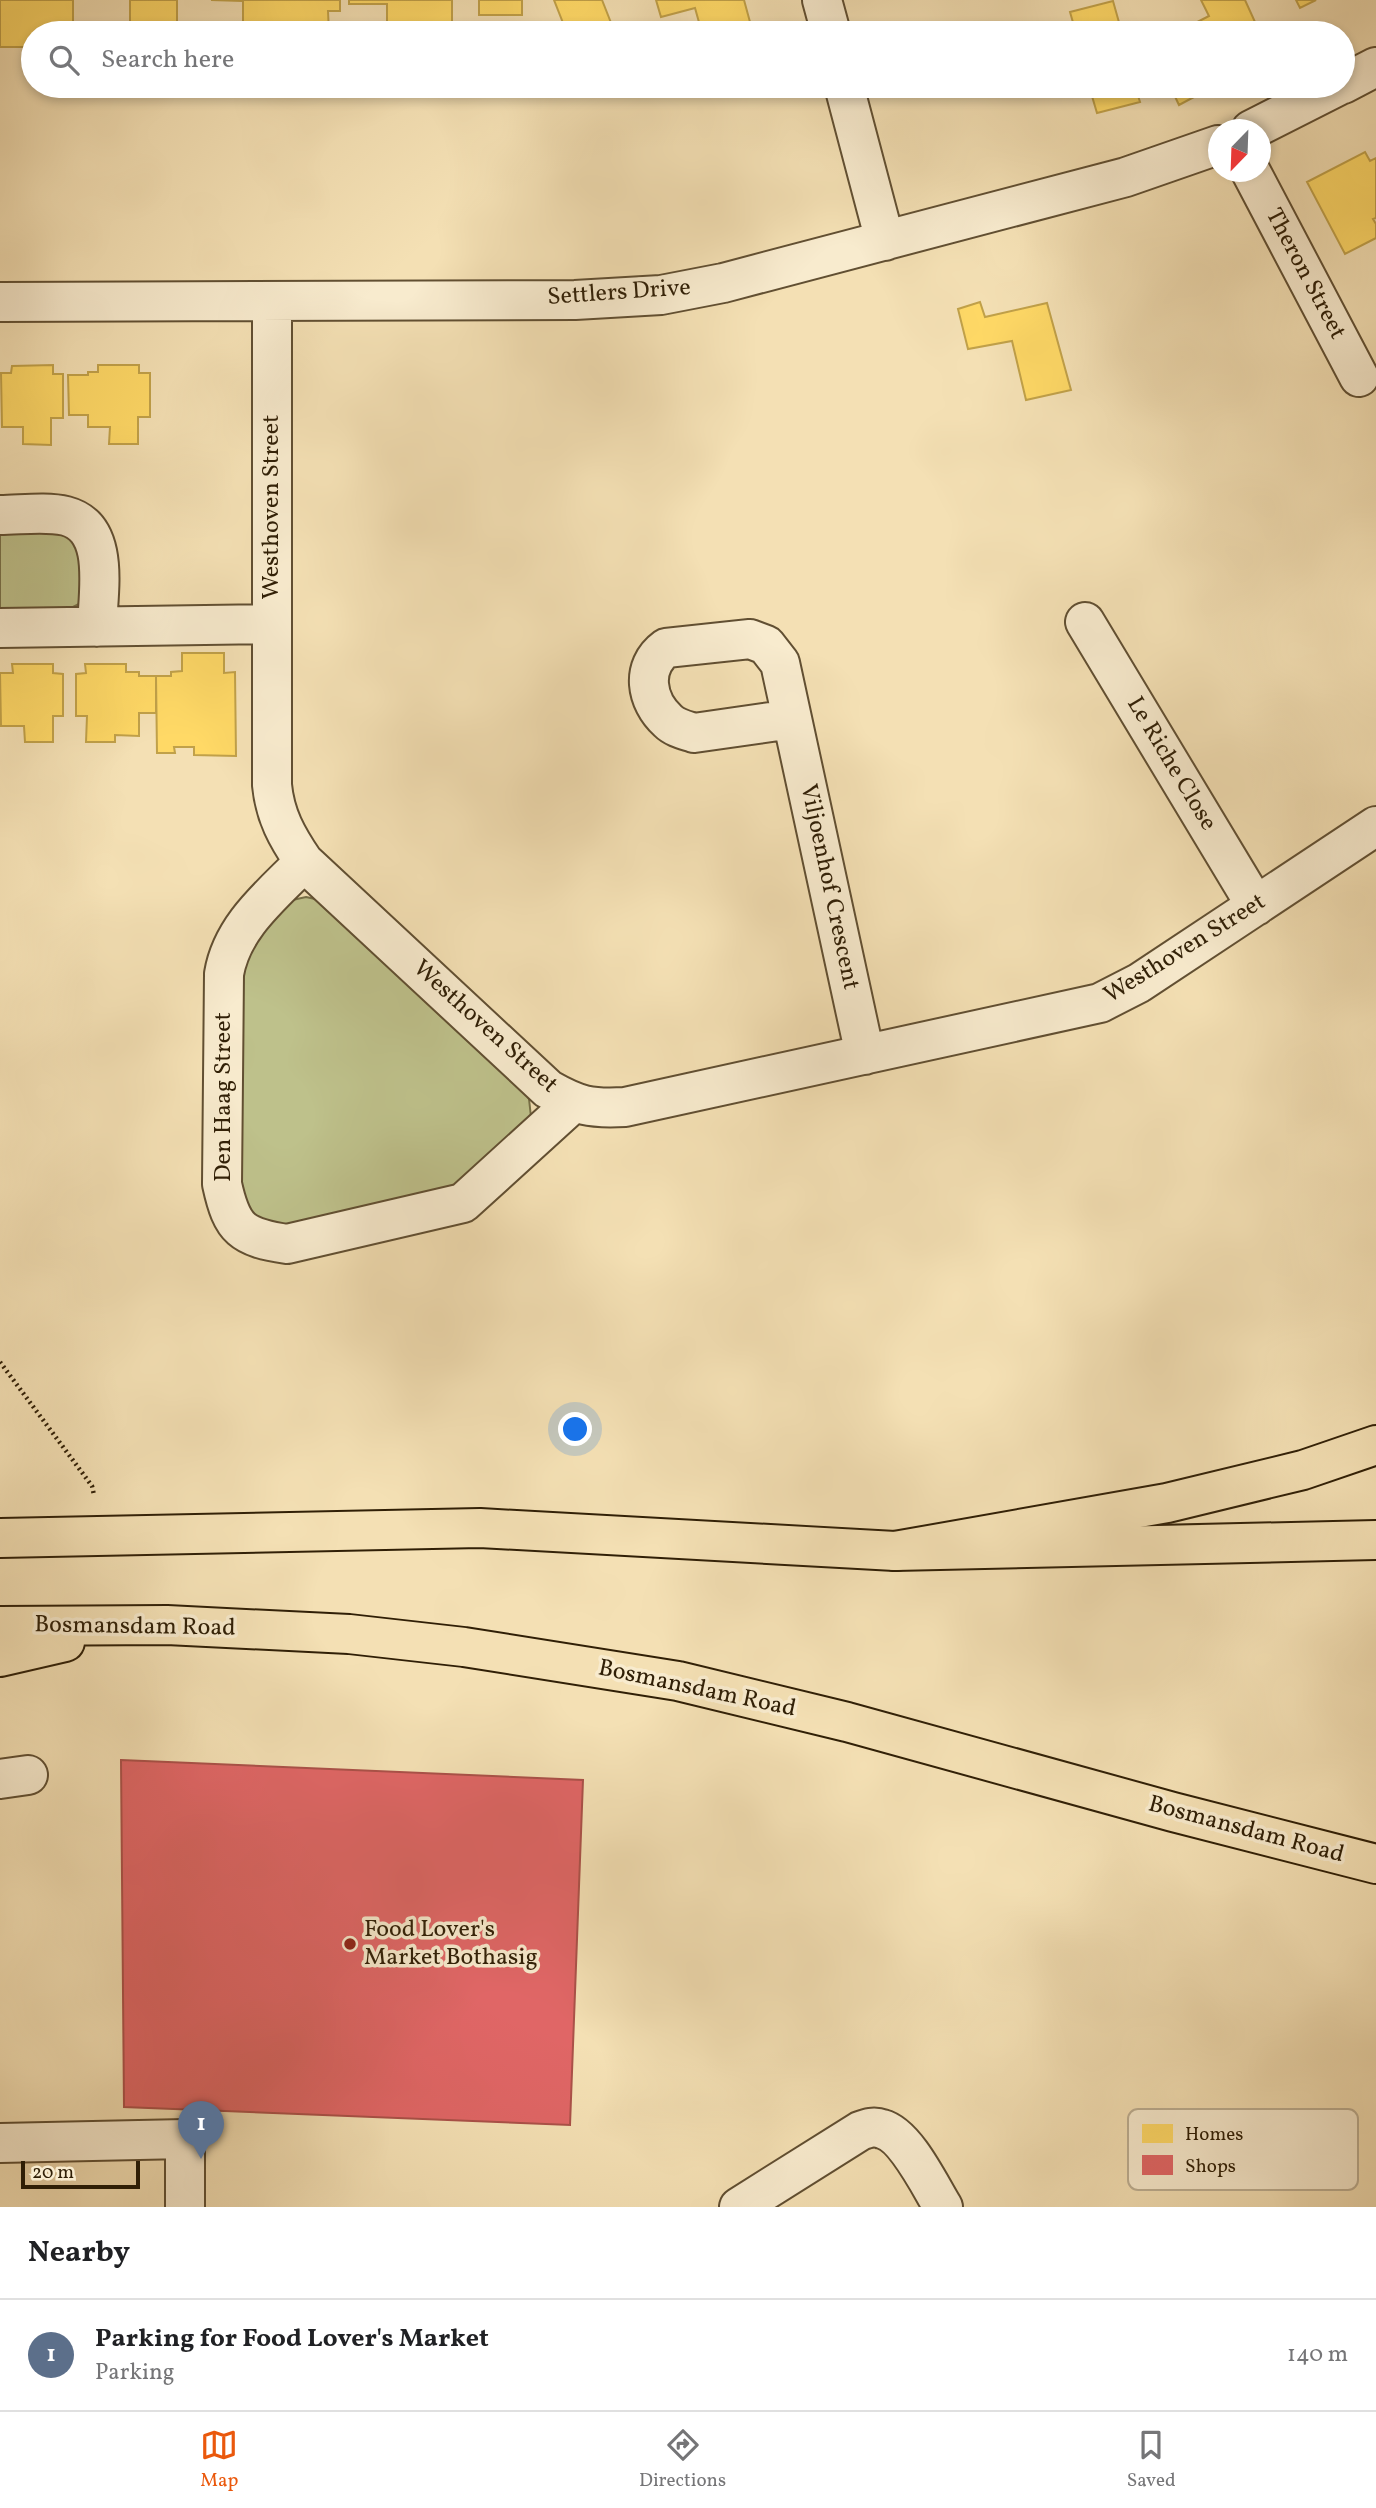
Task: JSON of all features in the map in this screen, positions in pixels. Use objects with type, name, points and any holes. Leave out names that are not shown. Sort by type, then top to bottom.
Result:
[{"type":"main road","points":[[895,1551],[1167,1503],[1303,1470],[1376,1445]]},
{"type":"main road","points":[[0,1524],[56,1537]]},
{"type":"main road","points":[[0,1538],[480,1528],[895,1551],[1376,1540]]},
{"type":"main road","points":[[0,1657],[74,1640],[167,1625]]},
{"type":"main road","name":"Bosmansdam Road","points":[[0,1626],[167,1625],[349,1634],[464,1647],[678,1681],[847,1722],[1376,1864]]},
{"type":"street","points":[[822,0],[828,21]]},
{"type":"street","points":[[1355,78],[1376,67]]},
{"type":"street","points":[[847,98],[885,241]]},
{"type":"street","points":[[1271,120],[1315,98]]},
{"type":"street","name":"Settlers Drive","points":[[0,302],[575,300],[662,295],[723,283],[1126,177],[1208,149]]},
{"type":"street","name":"Theron Street","points":[[1256,182],[1359,377]]},
{"type":"street","name":"Westhoven Street","points":[[272,301],[272,785],[274,805],[283,831],[304,862],[548,1088],[573,1103],[597,1108],[625,1107],[1100,1003],[1139,983],[1376,826]]},
{"type":"street","points":[[0,515],[64,515],[85,526],[98,550],[97,627]]},
{"type":"street","name":"Le Riche Close","points":[[1086,622],[1256,906]]},
{"type":"street","points":[[0,628],[272,624]]},
{"type":"street","name":"Viljoenhof Crescent","points":[[792,719],[865,1055]]},
{"type":"street","name":"Den Haag Street","points":[[304,862],[247,921],[234,939],[224,974],[222,1184],[228,1212],[242,1231],[261,1240],[287,1244],[463,1203],[573,1103]]},
{"type":"street","points":[[739,2207],[860,2131],[872,2127],[885,2129],[897,2137],[943,2207]]},
{"type":"street","points":[[0,2143],[185,2139],[185,2207]]},
{"type":"path","points":[[0,1362],[92,1486],[94,1495]]},
{"type":"green space","points":[[0,528],[78,536],[84,596],[79,604],[71,608],[0,611]]},
{"type":"green space","points":[[306,897],[315,899],[525,1091],[531,1117],[454,1190],[284,1227],[255,1219],[240,1192],[243,950],[288,901]]},
{"type":"building: Homes","points":[[0,0],[73,0],[73,21],[21,21],[21,47],[0,47]]},
{"type":"building: Homes","points":[[130,0],[177,0],[177,21],[130,21]]},
{"type":"building: Homes","points":[[211,0],[340,0],[340,11],[328,11],[328,21],[243,21],[243,1]]},
{"type":"building: Homes","points":[[349,0],[452,0],[452,21],[387,21],[387,4],[349,4]]},
{"type":"building: Homes","points":[[479,0],[522,0],[522,15],[479,15]]},
{"type":"building: Homes","points":[[554,0],[602,0],[610,21],[562,21]]},
{"type":"building: Homes","points":[[656,0],[744,0],[750,21],[699,21],[695,8],[661,17]]},
{"type":"building: Homes","points":[[1201,0],[1245,0],[1255,21],[1199,21],[1209,16]]},
{"type":"building: Homes","points":[[1296,0],[1316,0],[1300,8]]},
{"type":"building: Homes","points":[[1113,1],[1119,21],[1073,21],[1070,12]]},
{"type":"building: Homes","points":[[1093,98],[1139,98],[1140,102],[1097,113]]},
{"type":"building: Homes","points":[[1176,98],[1192,98],[1179,105]]},
{"type":"building: Homes","points":[[1365,152],[1370,161],[1376,158],[1376,218],[1373,219],[1376,224],[1376,238],[1345,254],[1307,182]]},
{"type":"building: Homes","points":[[980,302],[985,317],[1047,303],[1071,390],[1026,400],[1012,341],[968,349],[958,309]]},
{"type":"building: Homes","points":[[53,365],[53,374],[63,374],[63,418],[51,418],[51,445],[23,444],[23,427],[2,427],[1,373],[11,373],[12,366]]},
{"type":"building: Homes","points":[[98,365],[139,365],[139,373],[150,373],[150,417],[138,417],[138,444],[109,444],[110,427],[88,427],[88,415],[69,415],[68,375],[98,372]]},
{"type":"building: Homes","points":[[182,653],[224,653],[224,673],[235,672],[236,756],[194,755],[194,747],[174,747],[175,753],[157,753],[156,676],[171,676],[171,672],[182,671]]},
{"type":"building: Homes","points":[[12,664],[53,664],[53,673],[63,674],[63,716],[53,716],[53,742],[25,742],[24,726],[1,726],[0,673],[13,673]]},
{"type":"building: Homes","points":[[85,664],[126,664],[126,672],[139,672],[139,676],[156,676],[156,713],[139,713],[139,736],[115,735],[115,742],[86,742],[87,716],[76,716],[76,674],[86,673]]},
{"type":"building: Shops","name":"Food Lover's Market Bothasig","points":[[121,1760],[583,1780],[570,2125],[124,2107]]},
{"type":"place","name":"Food Lover's Market Bothasig","points":[[350,1944]]},
{"type":"place","name":"Parking for Food Lover's Market","points":[[201,2159]]}]
